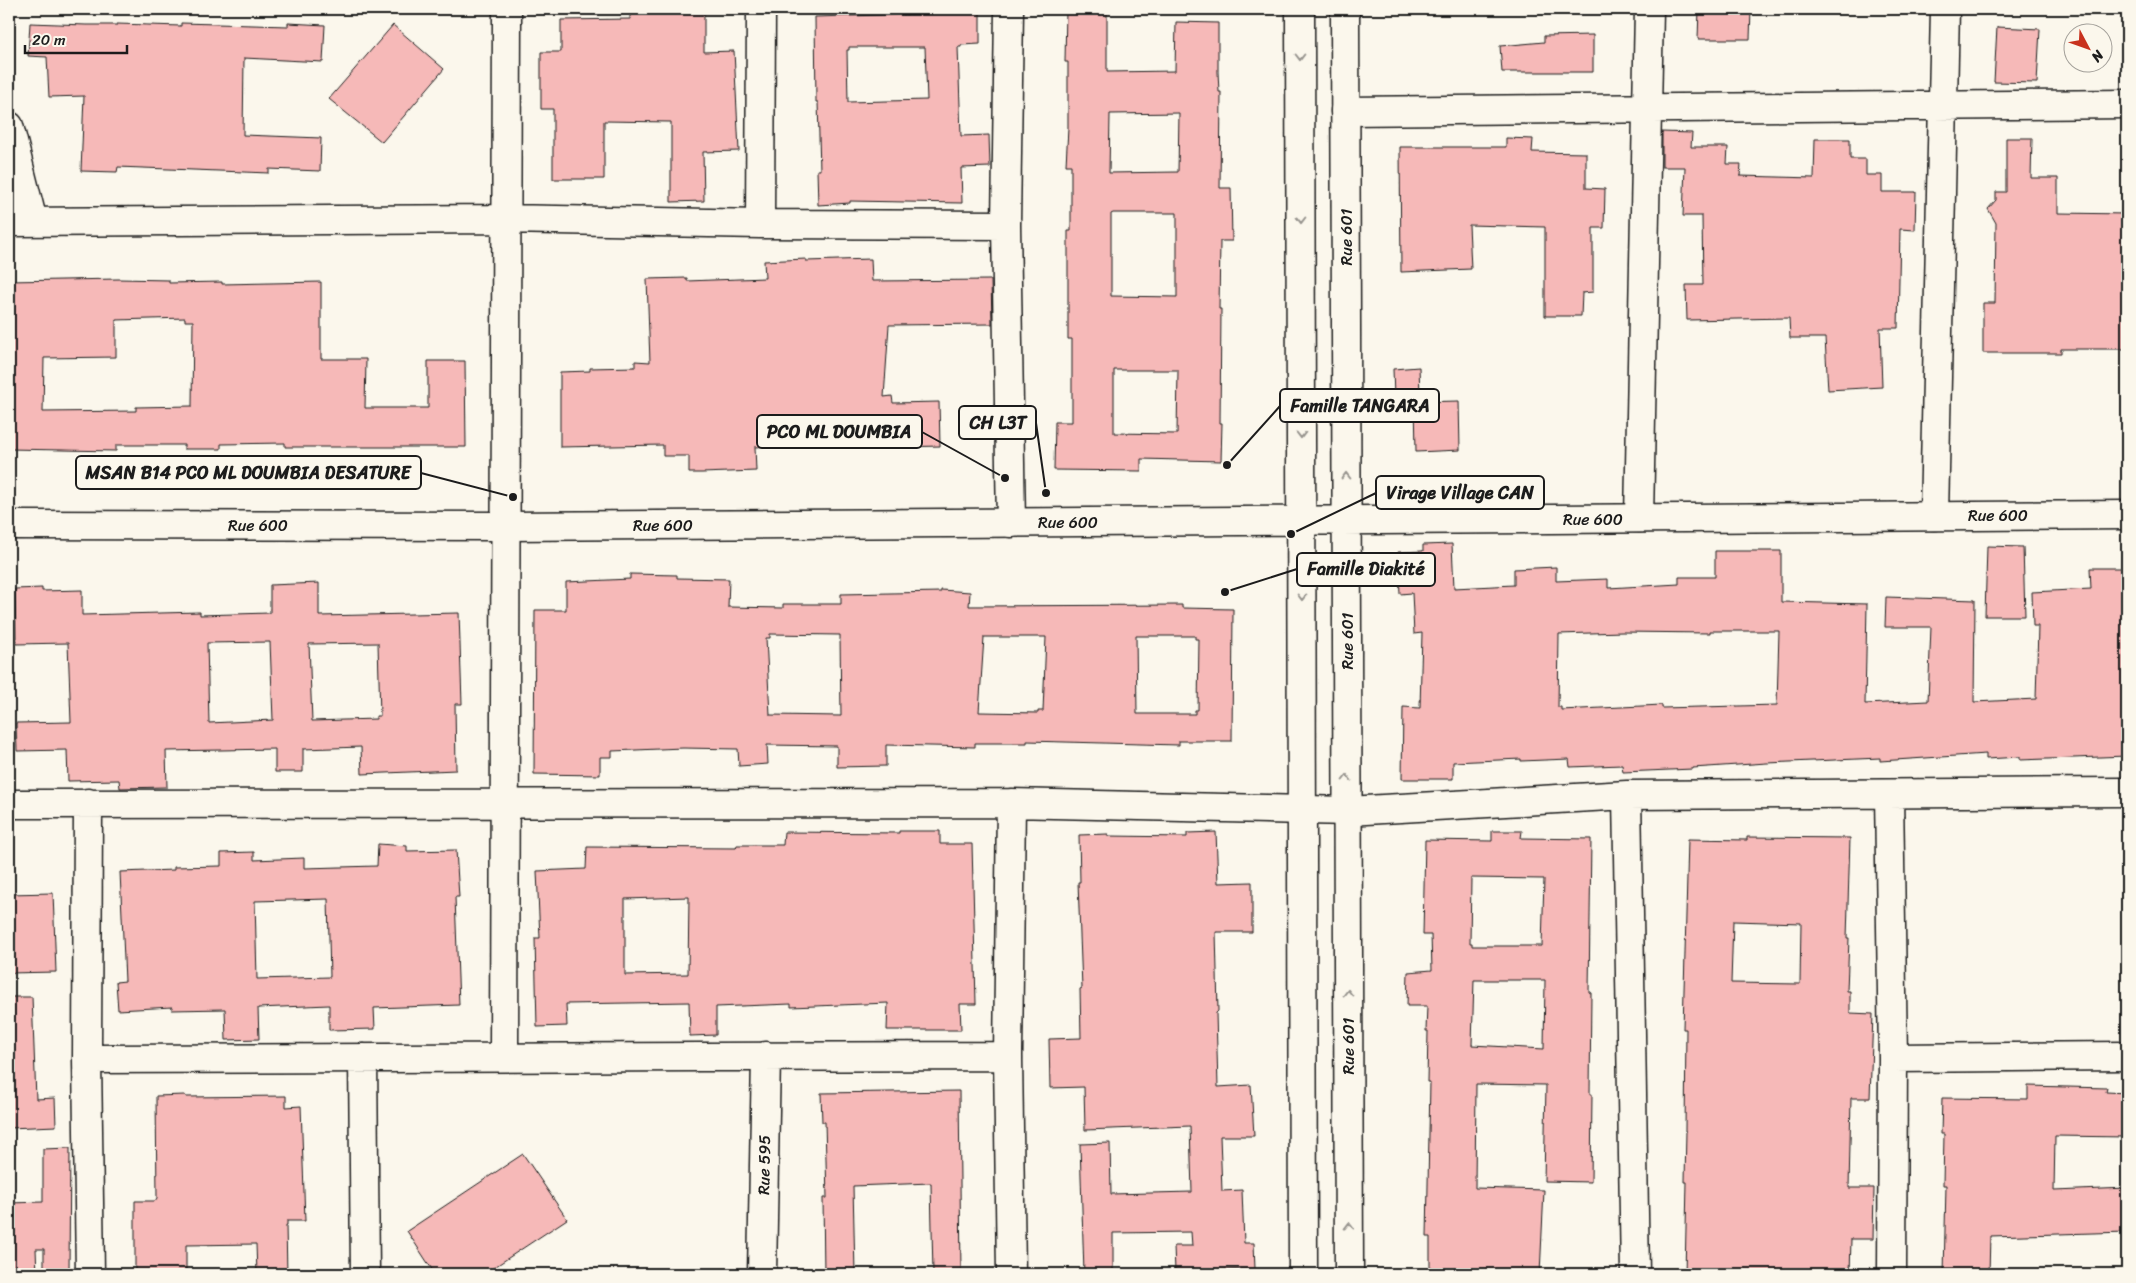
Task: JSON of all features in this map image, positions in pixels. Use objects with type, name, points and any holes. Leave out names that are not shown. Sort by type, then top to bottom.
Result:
[{"type":"street","points":[[504,1057],[507,9]]},
{"type":"street","points":[[760,224],[761,9]]},
{"type":"street","points":[[1009,9],[1006,225],[1011,523]]},
{"type":"street","points":[[1300,9],[1303,1274]]},
{"type":"street","name":"Rue 601","points":[[1345,9],[1349,1274]]},
{"type":"street","points":[[1639,518],[1649,9]]},
{"type":"street","points":[[1934,516],[1945,9]]},
{"type":"street","points":[[1345,111],[2127,104]]},
{"type":"street","points":[[9,126],[21,222],[506,219],[760,224],[1006,225]]},
{"type":"street","name":"Rue 600","points":[[9,524],[505,526],[2127,515]]},
{"type":"street","points":[[9,804],[504,802],[1011,803],[1348,811],[1627,795],[2127,792]]},
{"type":"street","points":[[1889,794],[1893,1058],[1892,1274]]},
{"type":"street","points":[[1627,795],[1635,1274]]},
{"type":"street","points":[[88,803],[87,1060],[90,1274]]},
{"type":"street","points":[[1011,803],[1008,1056],[1011,1274]]},
{"type":"street","name":"Rue 595","points":[[762,1274],[766,1056]]},
{"type":"street","points":[[87,1060],[1008,1056]]},
{"type":"street","points":[[1893,1058],[2127,1056]]},
{"type":"street","points":[[363,1058],[365,1274]]},
{"type":"building","points":[[630,9],[649,9],[670,13],[704,12],[704,52],[734,51],[739,151],[703,152],[704,201],[671,202],[671,122],[604,121],[604,179],[553,179],[553,109],[541,109],[541,52],[561,52],[561,20],[630,19]]},
{"type":"building","points":[[1066,9],[1107,9],[1107,72],[1175,71],[1176,22],[1218,23],[1218,72],[1219,92],[1221,92],[1220,188],[1231,188],[1232,241],[1220,241],[1221,461],[1141,459],[1141,471],[1054,470],[1055,422],[1072,422],[1072,339],[1068,339],[1068,231],[1071,231],[1071,165],[1066,165],[1068,62],[1065,62]],"holes":[[[1179,113],[1178,172],[1109,173],[1110,114]],[[1177,213],[1177,297],[1111,296],[1111,214]],[[1114,370],[1178,370],[1177,434],[1114,433]]]},
{"type":"building","points":[[1699,9],[1751,9],[1750,39],[1698,39]]},
{"type":"building","points":[[980,12],[980,44],[961,45],[961,47],[958,47],[961,136],[989,135],[990,167],[961,168],[962,203],[850,201],[850,203],[818,205],[817,170],[820,170],[818,102],[816,102],[815,17]],"holes":[[[849,47],[925,47],[927,100],[848,102],[847,50],[849,50]]]},
{"type":"building","points":[[30,23],[181,26],[181,23],[288,26],[288,23],[325,25],[323,62],[244,58],[243,135],[321,138],[320,171],[269,169],[269,173],[118,167],[117,172],[81,171],[84,96],[49,97],[47,57],[28,56]]},
{"type":"building","points":[[393,25],[444,69],[382,142],[329,99]]},
{"type":"building","points":[[1997,27],[2040,29],[2037,83],[1994,82]]},
{"type":"building","points":[[1593,35],[1593,72],[1502,72],[1500,46],[1544,42],[1544,36]]},
{"type":"building","points":[[1662,132],[1692,133],[1691,147],[1728,147],[1727,164],[1741,164],[1740,176],[1814,178],[1815,139],[1850,139],[1850,159],[1866,159],[1866,175],[1882,175],[1882,192],[1916,192],[1915,230],[1900,229],[1898,328],[1880,328],[1882,387],[1828,390],[1825,338],[1790,338],[1789,318],[1687,320],[1686,285],[1703,285],[1702,216],[1683,216],[1685,167],[1662,167]]},
{"type":"building","points":[[1506,138],[1533,139],[1532,152],[1586,153],[1586,188],[1605,189],[1604,228],[1593,228],[1593,292],[1582,293],[1581,316],[1545,316],[1545,227],[1469,225],[1471,269],[1401,272],[1400,147],[1506,147]]},
{"type":"building","points":[[2006,138],[2032,138],[2031,178],[2058,178],[2058,213],[2127,214],[2127,349],[2061,349],[2061,353],[1983,353],[1983,303],[1995,303],[1996,223],[1988,209],[1996,200],[1996,192],[2006,192]]},
{"type":"building","points":[[806,259],[806,261],[871,259],[872,281],[991,280],[992,324],[889,325],[884,397],[892,396],[893,403],[939,402],[940,446],[901,447],[901,440],[755,447],[756,471],[702,473],[689,473],[689,456],[663,456],[663,445],[560,447],[560,372],[590,371],[590,368],[635,367],[635,361],[650,362],[647,279],[687,278],[687,281],[765,278],[764,261]]},
{"type":"building","points":[[118,279],[169,280],[169,283],[222,282],[222,284],[321,282],[321,359],[366,359],[365,408],[428,408],[428,361],[465,361],[466,447],[285,447],[285,443],[221,444],[221,449],[184,449],[184,445],[116,445],[116,451],[9,449],[9,281]],"holes":[[[185,318],[185,321],[193,321],[192,406],[136,407],[136,411],[43,412],[44,358],[116,357],[116,320]]]},
{"type":"building","points":[[1419,367],[1420,395],[1394,397],[1393,369]]},
{"type":"building","points":[[1459,401],[1460,450],[1416,452],[1415,402]]},
{"type":"building","points":[[1452,544],[1454,588],[1514,585],[1514,569],[1556,567],[1556,581],[1608,579],[1608,588],[1679,584],[1679,577],[1715,577],[1715,551],[1781,551],[1781,602],[1867,604],[1865,704],[1928,701],[1931,627],[1885,627],[1886,597],[1975,600],[1974,702],[2036,699],[2038,626],[2033,626],[2032,592],[2091,589],[2090,568],[2122,568],[2127,674],[2125,674],[2127,756],[2020,760],[2020,757],[1986,759],[1986,754],[1880,761],[1880,758],[1767,763],[1623,772],[1622,765],[1570,767],[1569,759],[1521,761],[1521,759],[1453,762],[1453,779],[1402,779],[1403,707],[1420,708],[1422,633],[1414,634],[1412,593],[1400,594],[1398,552],[1423,551],[1423,545]],"holes":[[[1779,631],[1777,705],[1662,708],[1662,705],[1561,710],[1561,707],[1558,707],[1559,634]]]},
{"type":"building","points":[[1987,546],[2023,547],[2025,616],[1985,616]]},
{"type":"building","points":[[630,574],[677,575],[677,578],[729,579],[728,607],[783,608],[783,604],[841,604],[841,594],[941,592],[941,590],[970,592],[969,606],[1182,605],[1182,608],[1233,609],[1232,741],[1179,741],[1179,745],[1027,741],[1027,743],[975,743],[975,747],[886,745],[886,766],[837,767],[837,746],[767,745],[768,764],[739,766],[738,749],[683,748],[612,751],[612,757],[600,757],[600,775],[534,774],[535,610],[566,610],[566,582],[630,579]],"holes":[[[770,634],[840,635],[841,716],[770,715],[766,638],[770,638]],[[1136,636],[1195,636],[1195,639],[1199,639],[1198,710],[1195,710],[1195,714],[1137,714]],[[984,637],[1046,637],[1043,711],[1038,711],[1038,713],[979,712]]]},
{"type":"building","points":[[319,583],[319,616],[459,613],[462,704],[455,704],[456,770],[362,774],[361,747],[303,749],[303,772],[275,772],[275,749],[166,751],[167,787],[120,788],[119,780],[68,781],[67,750],[17,751],[16,723],[71,722],[68,643],[16,644],[15,589],[42,588],[42,591],[82,590],[82,615],[200,612],[200,615],[270,613],[270,585]],"holes":[[[270,642],[273,720],[209,723],[207,643]],[[378,643],[380,716],[376,716],[376,719],[312,721],[309,644]]]},
{"type":"building","points":[[899,831],[940,831],[940,844],[972,844],[976,1004],[960,1004],[961,1030],[887,1030],[888,1003],[791,1007],[791,1004],[716,1007],[716,1035],[690,1036],[689,1002],[566,1004],[567,1026],[537,1027],[535,938],[540,938],[537,871],[586,869],[587,847],[736,848],[737,845],[783,845],[784,832],[899,833]],"holes":[[[689,897],[688,974],[625,975],[625,899]]]},
{"type":"building","points":[[1492,831],[1522,831],[1521,838],[1591,839],[1589,992],[1591,993],[1591,1182],[1544,1181],[1546,1085],[1476,1084],[1475,1188],[1544,1190],[1540,1274],[1430,1274],[1430,1237],[1427,1237],[1430,1082],[1427,1082],[1427,1006],[1407,1006],[1408,972],[1432,970],[1431,935],[1423,935],[1425,840],[1492,841]],"holes":[[[1471,878],[1544,879],[1542,946],[1472,946],[1472,943],[1470,943]],[[1474,980],[1545,980],[1544,1049],[1472,1045]]]},
{"type":"building","points":[[1216,832],[1218,883],[1252,882],[1252,932],[1216,932],[1218,1011],[1216,1013],[1218,1087],[1251,1085],[1254,1136],[1220,1136],[1222,1191],[1242,1190],[1244,1243],[1254,1243],[1255,1269],[1175,1271],[1174,1246],[1192,1246],[1191,1232],[1113,1233],[1113,1273],[1084,1274],[1080,1144],[1110,1143],[1111,1194],[1192,1192],[1190,1126],[1085,1130],[1084,1087],[1050,1088],[1049,1039],[1081,1038],[1079,835],[1108,834],[1108,836],[1187,837],[1187,833]]},
{"type":"building","points":[[1747,837],[1850,838],[1847,991],[1850,991],[1850,1013],[1873,1014],[1870,1098],[1851,1098],[1849,1188],[1874,1188],[1873,1239],[1851,1239],[1850,1274],[1685,1274],[1687,1182],[1685,1182],[1686,1029],[1683,1029],[1688,839],[1747,840]],"holes":[[[1733,921],[1801,923],[1800,984],[1731,983]]]},
{"type":"building","points":[[378,844],[407,846],[407,851],[456,850],[459,897],[455,897],[459,1005],[374,1008],[375,1029],[329,1030],[329,1005],[258,1008],[259,1039],[226,1040],[225,1009],[172,1010],[172,1007],[118,1010],[116,982],[125,981],[120,872],[174,870],[174,867],[221,866],[221,853],[254,852],[254,860],[304,858],[304,868],[377,866]],"holes":[[[328,899],[330,977],[257,979],[255,901]]]},
{"type":"building","points":[[53,893],[56,972],[9,973],[9,894]]},
{"type":"building","points":[[9,997],[32,997],[36,1099],[55,1098],[56,1126],[9,1128]]},
{"type":"building","points":[[2028,1086],[2107,1088],[2106,1092],[2127,1093],[2127,1137],[2055,1136],[2054,1191],[2127,1188],[2127,1232],[1990,1236],[1989,1274],[1944,1274],[1946,1185],[1943,1185],[1944,1134],[1941,1134],[1942,1098],[2028,1099]]},
{"type":"building","points":[[959,1091],[961,1274],[933,1274],[931,1183],[853,1186],[855,1274],[824,1274],[823,1198],[827,1198],[825,1122],[822,1122],[821,1093]]},
{"type":"building","points":[[185,1095],[186,1097],[286,1096],[286,1107],[301,1106],[305,1221],[287,1221],[287,1274],[257,1274],[256,1244],[186,1245],[186,1274],[135,1274],[135,1201],[155,1201],[157,1198],[156,1096]]},
{"type":"building","points":[[70,1148],[69,1270],[44,1270],[44,1249],[36,1249],[37,1274],[9,1274],[9,1203],[43,1202],[43,1149]]},
{"type":"building","points":[[523,1154],[567,1219],[484,1274],[435,1274],[407,1231]]},
{"type":"place","name":"Famille TANGARA","points":[[1227,465]]},
{"type":"place","name":"PCO ML DOUMBIA","points":[[1005,478]]},
{"type":"place","name":"CH L3T","points":[[1046,493]]},
{"type":"place","name":"MSAN B14 PCO ML DOUMBIA DESATURE","points":[[513,497]]},
{"type":"place","name":"Virage Village CAN","points":[[1291,534]]},
{"type":"place","name":"Famille Diakité","points":[[1225,592]]}]
